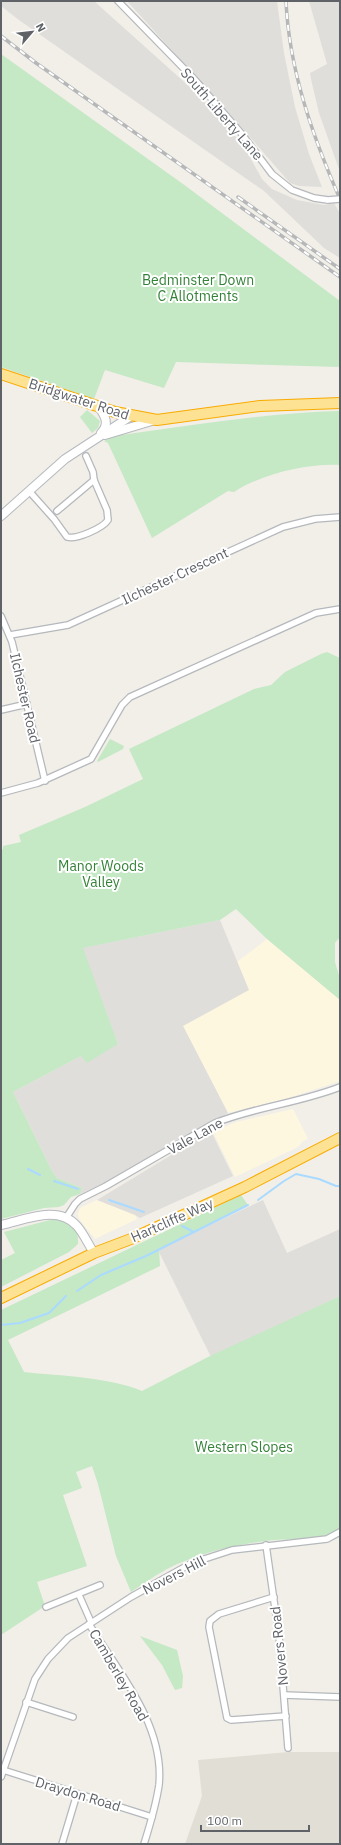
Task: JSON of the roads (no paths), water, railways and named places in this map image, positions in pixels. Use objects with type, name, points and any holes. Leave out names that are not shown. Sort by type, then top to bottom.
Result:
[{"type":"highway","name":"Bridgwater Road","points":[[1,374],[99,407],[130,416],[157,420],[260,406],[340,402]]},
{"type":"highway","name":"Hartcliffe Way","points":[[1,1298],[94,1253],[131,1239],[246,1187],[340,1138]]},
{"type":"street","name":"South Liberty Lane","points":[[118,1],[196,81],[241,133],[272,174],[292,190],[314,198],[328,200],[340,199]]},
{"type":"street","points":[[97,438],[106,426],[106,419],[99,407]]},
{"type":"street","points":[[1,516],[66,459],[130,416]]},
{"type":"street","points":[[97,438],[157,420]]},
{"type":"street","points":[[29,491],[54,519],[64,535],[69,538],[74,538],[101,527],[108,520],[107,510],[94,480],[93,472],[86,456]]},
{"type":"street","points":[[57,511],[94,480]]},
{"type":"street","name":"Ilchester Crescent","points":[[6,632],[68,625],[283,527],[315,519],[340,517]]},
{"type":"street","points":[[1,793],[45,781],[91,759],[122,705],[130,697],[316,613],[340,609]]},
{"type":"street","name":"Ilchester Road","points":[[1,616],[27,704],[45,781]]},
{"type":"street","points":[[1,710],[27,704]]},
{"type":"street","name":"Vale Lane","points":[[66,1218],[80,1199],[112,1183],[215,1123],[234,1116],[308,1099],[340,1087]]},
{"type":"street","points":[[1,1225],[47,1214],[54,1214],[66,1218],[77,1226],[94,1253]]},
{"type":"street","name":"Novers Hill","points":[[1,1777],[35,1679],[48,1659],[68,1638],[90,1623],[192,1563],[232,1550],[327,1539],[340,1532]]},
{"type":"street","name":"Novers Road","points":[[266,1545],[280,1636],[288,1748]]},
{"type":"street","points":[[46,1607],[100,1586]]},
{"type":"street","name":"Camberley Road","points":[[79,1594],[90,1623],[133,1694],[150,1729],[158,1759],[159,1772],[157,1798],[144,1844]]},
{"type":"street","points":[[274,1597],[220,1614],[210,1621],[209,1627],[227,1718],[232,1720],[286,1716]]},
{"type":"street","points":[[284,1695],[340,1697]]},
{"type":"street","points":[[26,1702],[73,1717]]},
{"type":"street","name":"Draydon Road","points":[[3,1770],[152,1816]]},
{"type":"street","points":[[62,1844],[77,1794]]},
{"type":"waterway","points":[[28,1169],[40,1175]]},
{"type":"waterway","points":[[258,1200],[296,1174],[319,1179],[336,1186],[340,1186]]},
{"type":"waterway","points":[[54,1181],[78,1189]]},
{"type":"waterway","points":[[109,1200],[144,1212]]},
{"type":"waterway","points":[[182,1226],[194,1232],[248,1205]]},
{"type":"waterway","points":[[77,1291],[101,1275],[146,1256],[194,1232]]},
{"type":"waterway","points":[[1,1325],[20,1323],[49,1313],[66,1296]]},
{"type":"railway","points":[[286,1],[288,27],[297,78],[312,127],[340,199]]},
{"type":"railway","points":[[1,36],[36,63],[340,277]]},
{"type":"railway","points":[[238,197],[340,269]]},
{"type":"park label","name":"Bedminster Down C Allotments","points":[[198,288]]},
{"type":"park label","name":"Manor Woods Valley","points":[[101,874]]},
{"type":"park label","name":"Western Slopes","points":[[244,1447]]}]
